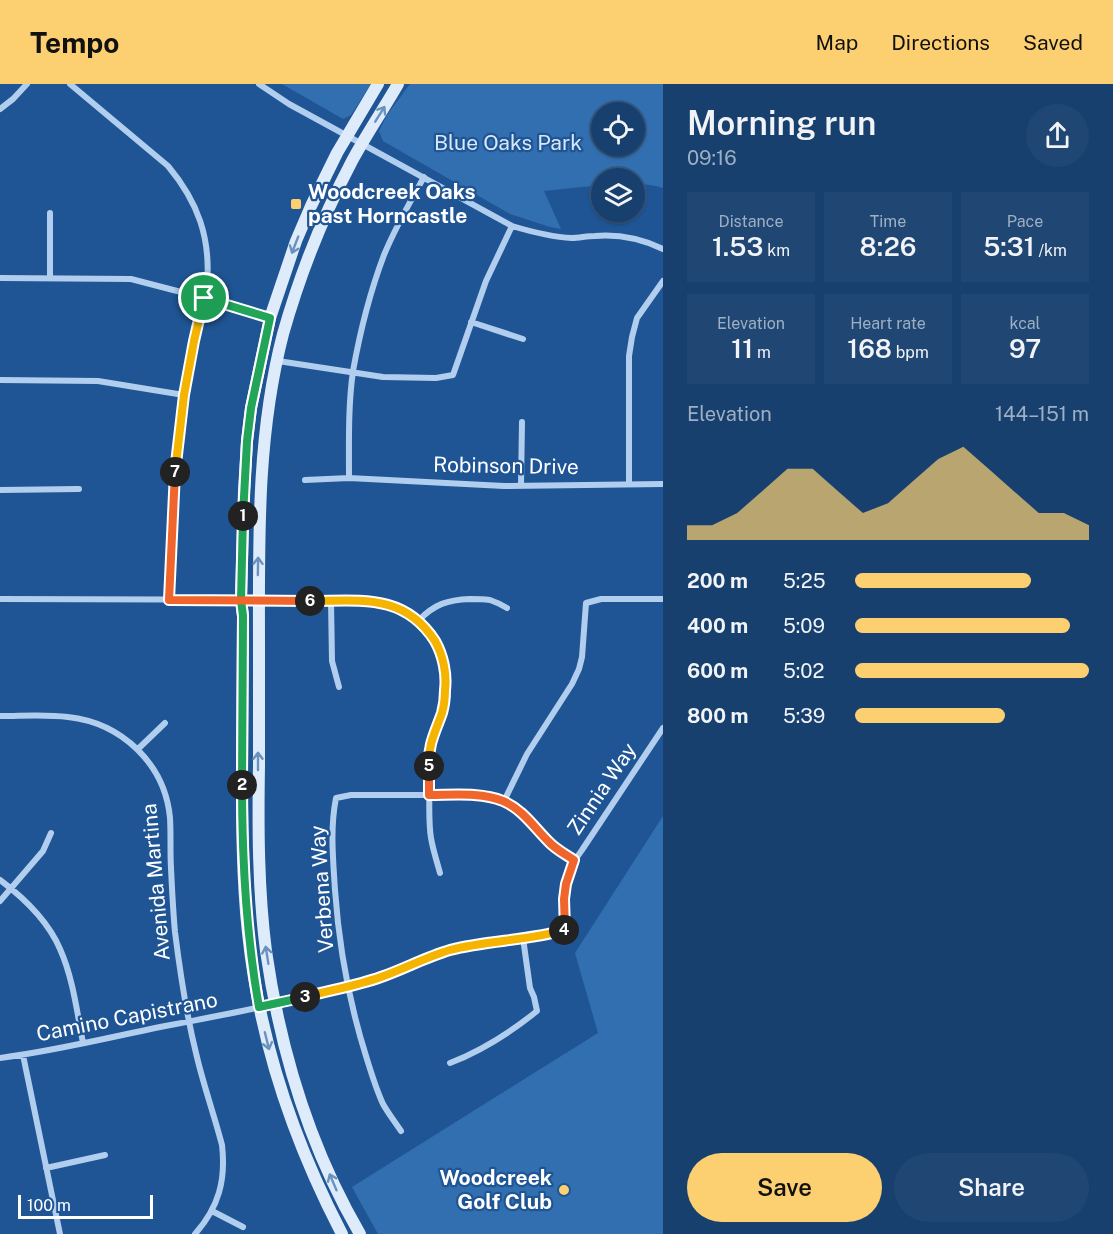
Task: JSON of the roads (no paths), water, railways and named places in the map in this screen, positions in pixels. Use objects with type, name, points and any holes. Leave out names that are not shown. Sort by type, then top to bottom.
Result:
[{"type":"main road","points":[[342,1234],[323,1197],[290,1117],[272,1062],[259,1007],[248,933],[242,839],[243,616],[241,600],[244,491],[251,408],[270,318],[296,241],[321,186],[347,135],[378,84]]},
{"type":"main road","points":[[360,1234],[336,1189],[304,1113],[276,1003],[266,950],[259,871],[259,497],[268,411],[283,336],[296,289],[314,242],[352,160],[398,84]]},
{"type":"street","points":[[0,109],[27,84]]},
{"type":"street","points":[[70,84],[160,159],[181,183],[196,210],[205,238],[208,270],[184,395],[173,492],[169,600]]},
{"type":"street","points":[[259,84],[289,104],[512,226],[549,236],[574,238],[619,236],[641,240],[663,249]]},
{"type":"street","points":[[349,477],[353,373],[370,294],[385,254],[424,177]]},
{"type":"street","points":[[50,213],[50,278]]},
{"type":"street","points":[[278,361],[402,378],[436,378],[453,375],[486,281],[512,226]]},
{"type":"street","points":[[0,278],[131,279],[270,318]]},
{"type":"street","points":[[629,483],[629,356],[632,337],[638,318],[663,281]]},
{"type":"street","points":[[471,322],[523,339]]},
{"type":"street","points":[[0,380],[91,381],[184,395]]},
{"type":"street","points":[[521,486],[522,422]]},
{"type":"street","name":"Robinson Drive","points":[[305,480],[349,477],[521,486],[663,484]]},
{"type":"street","points":[[0,490],[79,489]]},
{"type":"street","points":[[0,599],[369,600],[386,603],[406,612],[428,631],[444,662],[446,687],[429,759],[430,836],[440,873]]},
{"type":"street","points":[[418,620],[438,605],[455,600],[481,599],[507,608]]},
{"type":"street","points":[[504,801],[527,754],[572,684],[579,669],[586,603],[601,599],[663,599]]},
{"type":"street","points":[[331,601],[332,661],[339,687]]},
{"type":"street","name":"Avenida Martina","points":[[0,716],[67,716],[96,723],[111,730],[138,749],[157,774],[167,799],[170,816],[175,930],[189,1022],[203,1082],[222,1145],[223,1159],[221,1185],[212,1211],[195,1234]]},
{"type":"street","points":[[138,749],[165,723]]},
{"type":"street","name":"Zinnia Way","points":[[276,1003],[382,977],[419,960],[451,950],[550,934],[565,929],[565,891],[574,860],[663,728]]},
{"type":"street","name":"Verbena Way","points":[[348,986],[338,924],[334,873],[333,815],[336,798],[351,795],[473,795],[504,801],[530,821],[549,843],[574,860]]},
{"type":"street","points":[[0,901],[43,851],[51,833]]},
{"type":"street","points":[[0,879],[12,888],[48,926],[60,948],[69,976],[83,1043]]},
{"type":"street","points":[[450,1063],[478,1050],[524,1022],[537,1011],[530,988],[523,938]]},
{"type":"street","points":[[348,986],[372,1075],[382,1102],[401,1131]]},
{"type":"street","name":"Camino Capistrano","points":[[0,1058],[276,1003]]},
{"type":"street","points":[[23,1055],[60,1234]]},
{"type":"street","points":[[46,1168],[105,1155]]},
{"type":"street","points":[[212,1211],[243,1227]]},
{"type":"place","name":"Woodcreek Oaks past Horncastle","points":[[296,204]]},
{"type":"place","name":"Woodcreek Golf Club","points":[[564,1190]]},
{"type":"park label","name":"Blue Oaks Park","points":[[508,143]]}]
